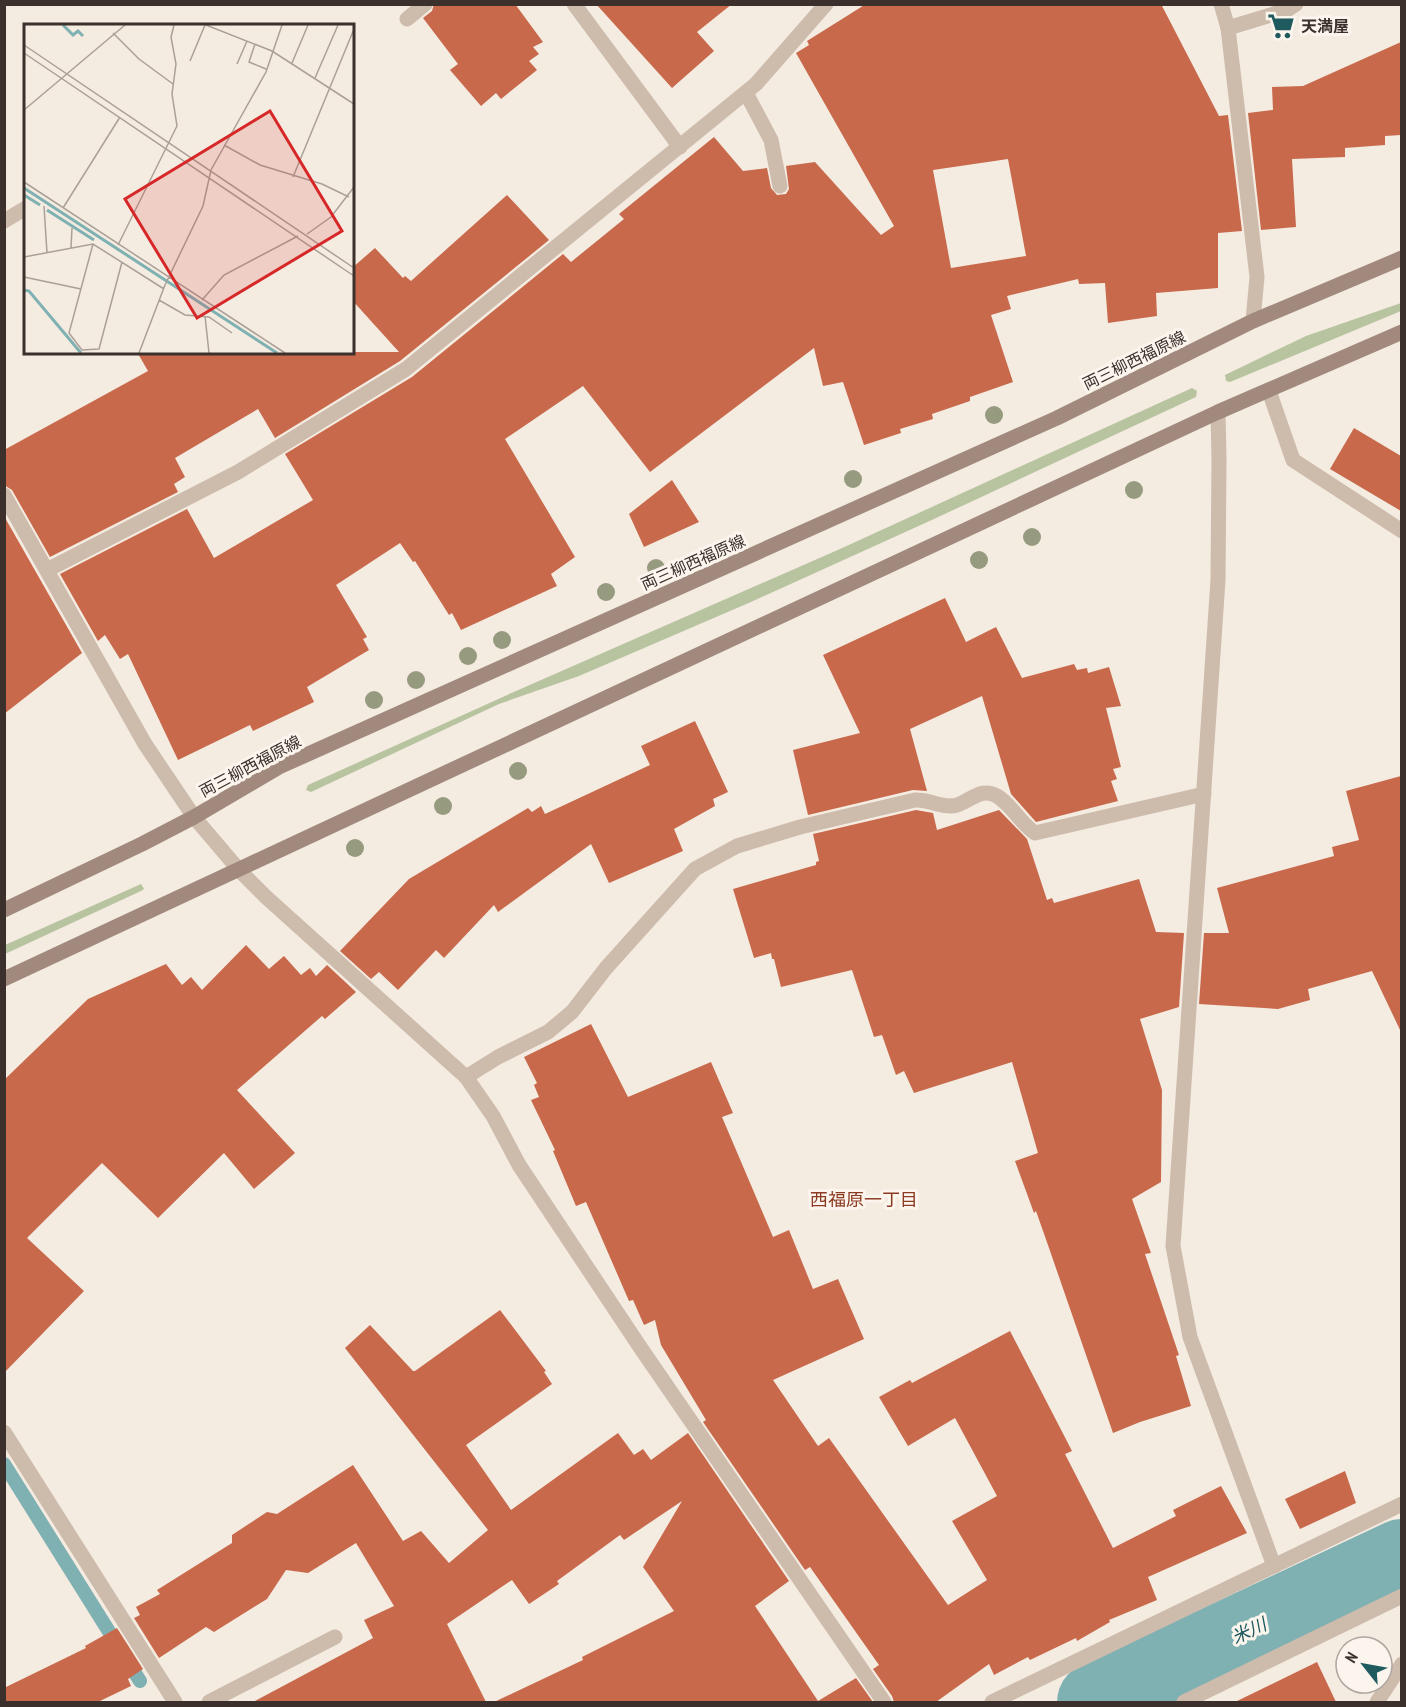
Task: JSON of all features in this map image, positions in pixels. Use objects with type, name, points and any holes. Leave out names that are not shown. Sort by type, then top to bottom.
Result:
[{"type":"main road","name":"両三柳西福原線","points":[[4,910],[194,817],[279,767],[1058,418],[1254,321],[1401,258]]},
{"type":"main road","points":[[4,979],[1218,412],[1401,332]]},
{"type":"street","points":[[407,19],[425,4]]},
{"type":"street","points":[[574,4],[680,147]]},
{"type":"street","points":[[47,570],[238,472],[405,369],[746,93],[826,4]]},
{"type":"street","points":[[1221,4],[1228,28],[1257,277],[1254,321]]},
{"type":"street","points":[[1228,28],[1287,10],[1296,4]]},
{"type":"street","points":[[746,93],[771,140],[780,186]]},
{"type":"street","points":[[4,221],[24,209]]},
{"type":"street","points":[[1269,391],[1293,460],[1401,531]]},
{"type":"street","points":[[1218,412],[1218,580],[1173,1246],[1191,1337],[1274,1566]]},
{"type":"street","points":[[6,501],[146,744],[194,817],[239,870],[266,897],[466,1077],[493,1116],[519,1165],[633,1337],[884,1702]]},
{"type":"street","points":[[466,1077],[498,1057],[548,1032],[572,1012],[606,968],[695,869],[737,846],[800,827],[915,800],[949,806],[958,805],[981,793],[997,796],[1025,826],[1035,833],[1204,795]]},
{"type":"street","points":[[4,1432],[175,1702]]},
{"type":"street","points":[[993,1702],[1401,1504]]},
{"type":"street","points":[[1185,1702],[1401,1596]]},
{"type":"street","points":[[209,1702],[335,1637]]},
{"type":"street","points":[[1377,1702],[1401,1664]]},
{"type":"green space","points":[[1401,303],[1401,311],[1230,382],[1226,381],[1225,375],[1306,336]]},
{"type":"green space","points":[[1192,388],[1197,391],[1196,397],[934,519],[751,602],[579,676],[499,704],[311,792],[306,790],[308,785],[840,549]]},
{"type":"green space","points":[[141,884],[144,889],[141,891],[5,954],[5,945]]},
{"type":"building","points":[[434,4],[515,4],[543,42],[533,47],[539,54],[529,61],[537,70],[501,99],[496,93],[481,106],[450,70],[458,64],[423,18],[432,11]]},
{"type":"building","points":[[596,4],[732,4],[697,32],[714,51],[672,88]]},
{"type":"building","points":[[866,4],[1161,4],[1219,116],[1228,115],[1242,231],[1218,233],[1218,288],[1156,293],[1157,316],[1108,323],[1105,283],[1079,284],[1078,279],[1007,296],[1011,309],[991,315],[1013,382],[970,397],[970,401],[932,414],[933,419],[900,429],[901,433],[864,445],[843,382],[823,386],[814,348],[650,472],[583,386],[505,439],[575,557],[551,574],[557,586],[461,630],[452,613],[449,615],[415,561],[413,562],[400,543],[336,585],[367,637],[363,639],[369,650],[307,687],[314,702],[253,731],[250,725],[178,760],[128,654],[120,659],[105,635],[98,641],[60,574],[187,509],[214,558],[313,500],[285,454],[412,377],[563,254],[571,262],[624,219],[619,214],[714,137],[743,171],[767,168],[771,188],[777,195],[786,194],[789,189],[786,166],[815,162],[881,235],[894,226],[796,53],[809,45],[807,41]],"holes":[[[1008,159],[1026,256],[951,268],[933,170]]]},
{"type":"building","points":[[1401,42],[1401,135],[1385,136],[1385,145],[1345,148],[1345,157],[1292,159],[1296,227],[1261,230],[1248,113],[1273,110],[1272,87],[1303,86]]},
{"type":"building","points":[[507,195],[549,240],[400,361],[275,438],[258,409],[175,458],[185,477],[174,484],[178,492],[50,557],[12,490],[4,485],[4,450],[148,371],[138,354],[399,352],[354,302],[354,266],[375,248],[403,278],[405,276],[411,281]]},
{"type":"building","points":[[1354,428],[1401,456],[1401,511],[1330,469]]},
{"type":"building","points":[[672,480],[699,522],[644,547],[629,514]]},
{"type":"building","points":[[4,516],[82,653],[4,714]]},
{"type":"building","points":[[945,598],[966,642],[996,627],[1022,678],[1074,664],[1077,670],[1087,668],[1088,673],[1109,667],[1121,706],[1106,708],[1121,767],[1113,769],[1117,779],[1111,781],[1118,801],[1036,822],[1011,794],[982,696],[910,729],[927,791],[913,790],[808,815],[793,750],[860,733],[823,655]]},
{"type":"building","points":[[695,721],[728,792],[713,799],[715,806],[674,829],[683,851],[609,883],[591,844],[498,912],[494,905],[444,958],[436,950],[398,990],[379,972],[371,979],[340,951],[409,879],[528,808],[532,812],[541,806],[545,814],[650,765],[641,746]]},
{"type":"building","points":[[1401,776],[1401,1032],[1372,971],[1308,989],[1310,1000],[1278,1009],[1199,1004],[1204,933],[1229,933],[1217,888],[1334,856],[1332,847],[1359,840],[1346,791]]},
{"type":"building","points":[[916,810],[933,813],[937,830],[999,810],[1027,839],[1047,900],[1052,898],[1054,903],[1139,879],[1156,932],[1184,933],[1179,1007],[1140,1019],[1162,1090],[1161,1182],[1132,1199],[1151,1253],[1145,1254],[1179,1355],[1176,1356],[1191,1406],[1113,1433],[1036,1211],[1034,1213],[1015,1161],[1038,1153],[1012,1062],[914,1093],[904,1071],[896,1075],[882,1035],[874,1037],[852,970],[781,987],[771,953],[754,958],[733,889],[816,865],[819,861],[813,834]]},
{"type":"building","points":[[246,945],[269,969],[284,956],[301,975],[310,968],[316,976],[327,965],[356,992],[325,1019],[322,1016],[237,1090],[295,1153],[254,1189],[224,1153],[158,1218],[102,1163],[27,1238],[84,1291],[4,1373],[4,1080],[88,999],[166,964],[182,985],[191,977],[202,990]]},
{"type":"building","points":[[591,1024],[628,1097],[711,1062],[733,1113],[722,1117],[773,1237],[789,1230],[813,1289],[838,1279],[864,1339],[773,1380],[818,1446],[829,1438],[948,1605],[987,1580],[952,1521],[997,1496],[955,1418],[908,1446],[879,1397],[910,1380],[912,1383],[1010,1331],[1072,1451],[1065,1454],[1113,1548],[1176,1516],[1173,1510],[1221,1486],[1247,1533],[1148,1577],[1157,1600],[1109,1620],[1110,1622],[1077,1641],[1076,1638],[1030,1660],[1028,1657],[994,1675],[989,1664],[936,1702],[894,1702],[873,1669],[879,1665],[810,1567],[805,1570],[703,1422],[706,1420],[661,1345],[655,1320],[644,1325],[633,1300],[629,1301],[586,1202],[576,1206],[553,1151],[555,1150],[531,1100],[539,1097],[534,1085],[537,1083],[524,1057]]},
{"type":"building","points":[[500,1310],[546,1371],[544,1372],[552,1384],[466,1445],[511,1510],[618,1433],[634,1455],[643,1449],[651,1460],[688,1433],[789,1581],[755,1606],[818,1701],[856,1678],[873,1702],[494,1702],[583,1660],[582,1657],[674,1611],[643,1567],[682,1501],[624,1540],[620,1535],[557,1581],[559,1584],[529,1604],[512,1580],[447,1624],[486,1702],[253,1702],[373,1638],[364,1620],[394,1606],[356,1543],[308,1573],[286,1570],[267,1599],[214,1632],[206,1627],[159,1658],[134,1618],[140,1615],[136,1607],[160,1594],[157,1590],[232,1543],[232,1535],[267,1512],[277,1514],[353,1465],[403,1541],[421,1531],[449,1563],[488,1530],[345,1348],[370,1325],[415,1371]]},
{"type":"building","points":[[1345,1471],[1356,1503],[1300,1529],[1285,1499]]},
{"type":"building","points":[[117,1628],[143,1669],[128,1679],[131,1686],[98,1702],[4,1702],[4,1688],[86,1648],[85,1646]]},
{"type":"building","points":[[1317,1662],[1336,1702],[1235,1702]]},
{"type":"waterway","points":[[4,1464],[140,1681]]},
{"type":"waterway","name":"米川","points":[[1097,1702],[1402,1559]]},
{"type":"place","name":"天満屋","points":[[1281,26]]},
{"type":"district","name":"西福原一丁目","points":[[864,1200]]}]
